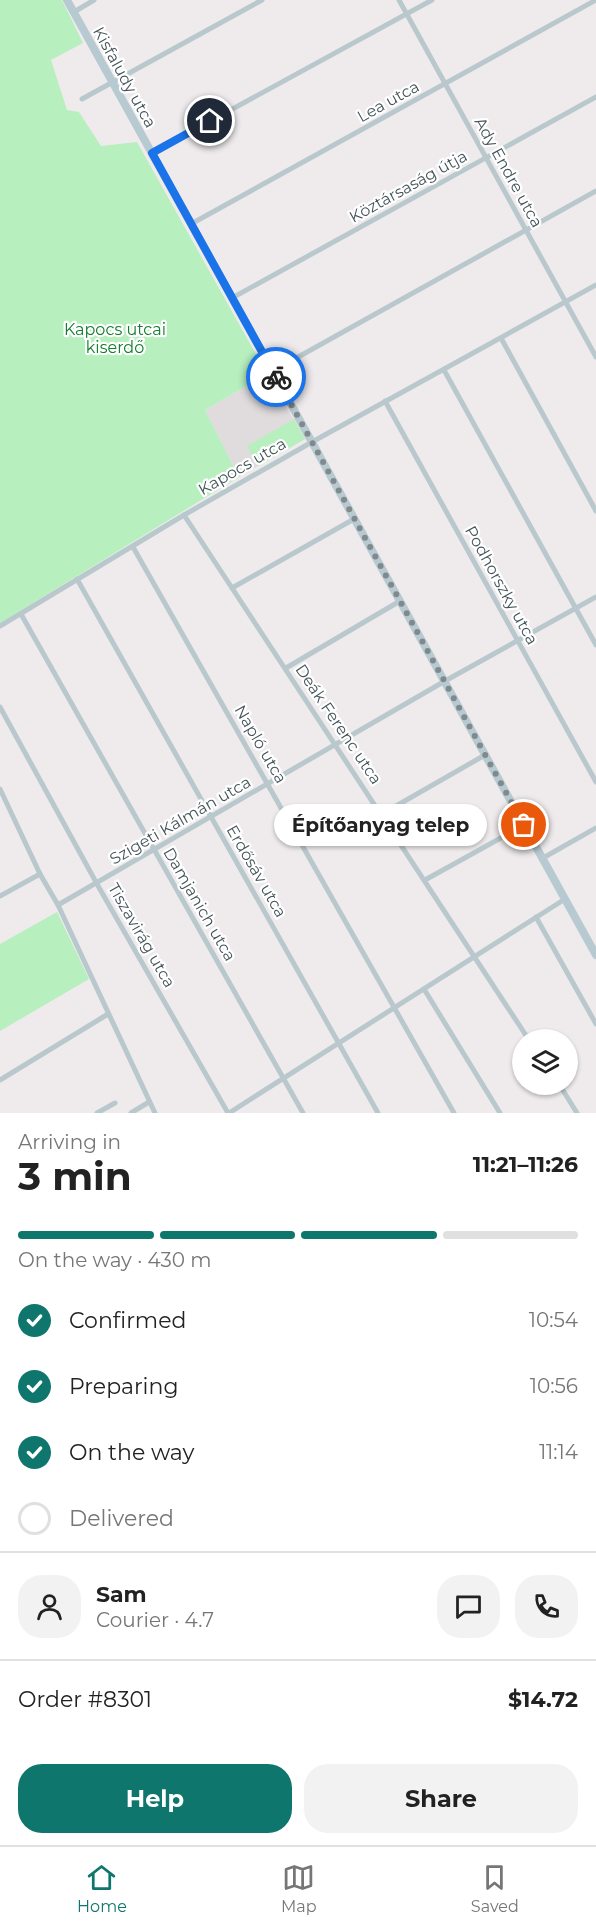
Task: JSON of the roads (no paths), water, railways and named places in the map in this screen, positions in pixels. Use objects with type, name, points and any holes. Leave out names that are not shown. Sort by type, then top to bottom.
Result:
[{"type":"street","name":"Kisfaludy utca","points":[[67,0],[596,955]]},
{"type":"street","points":[[74,12],[94,0]]},
{"type":"street","points":[[82,99],[262,0]]},
{"type":"street","name":"Ady Endre utca","points":[[399,0],[596,357]]},
{"type":"street","points":[[152,153],[432,0]]},
{"type":"street","name":"Lea utca","points":[[191,224],[596,0]]},
{"type":"street","name":"Köztársaság útja","points":[[232,298],[596,97]]},
{"type":"street","points":[[273,371],[596,191]]},
{"type":"street","name":"Kapocs utca","points":[[0,627],[184,515],[596,285]]},
{"type":"street","points":[[501,338],[596,511]]},
{"type":"street","points":[[444,370],[596,645]]},
{"type":"street","name":"Podhorszky utca","points":[[385,401],[596,782]]},
{"type":"street","name":"Deák Ferenc utca","points":[[184,515],[522,1029]]},
{"type":"street","points":[[232,588],[354,519]]},
{"type":"street","name":"Napló utca","points":[[133,547],[454,1113]]},
{"type":"street","name":"Erdősáv utca","points":[[77,579],[378,1113]]},
{"type":"street","name":"Szigeti Kálmán utca","points":[[58,906],[446,681],[596,597]]},
{"type":"street","points":[[286,669],[400,601]]},
{"type":"street","name":"Damjanich utca","points":[[21,614],[303,1113]]},
{"type":"street","name":"Tiszavirág utca","points":[[0,707],[97,884],[228,1113]]},
{"type":"street","points":[[382,814],[485,755]]},
{"type":"street","points":[[0,789],[40,874],[58,906],[155,1113]]},
{"type":"street","points":[[425,880],[524,825]]},
{"type":"street","points":[[543,858],[596,828]]},
{"type":"street","points":[[0,896],[40,874]]},
{"type":"street","points":[[228,1113],[565,899]]},
{"type":"street","points":[[536,917],[596,1024]]},
{"type":"street","points":[[424,989],[500,1113]]},
{"type":"street","points":[[0,1080],[108,1014]]},
{"type":"street","points":[[565,1095],[577,1113]]},
{"type":"street","points":[[131,1113],[150,1102]]},
{"type":"street","points":[[97,1113],[115,1103]]},
{"type":"place","name":"Építőanyag telep","points":[[524,825]]},
{"type":"park label","name":"Kapocs utcai kiserdő","points":[[115,338]]}]
